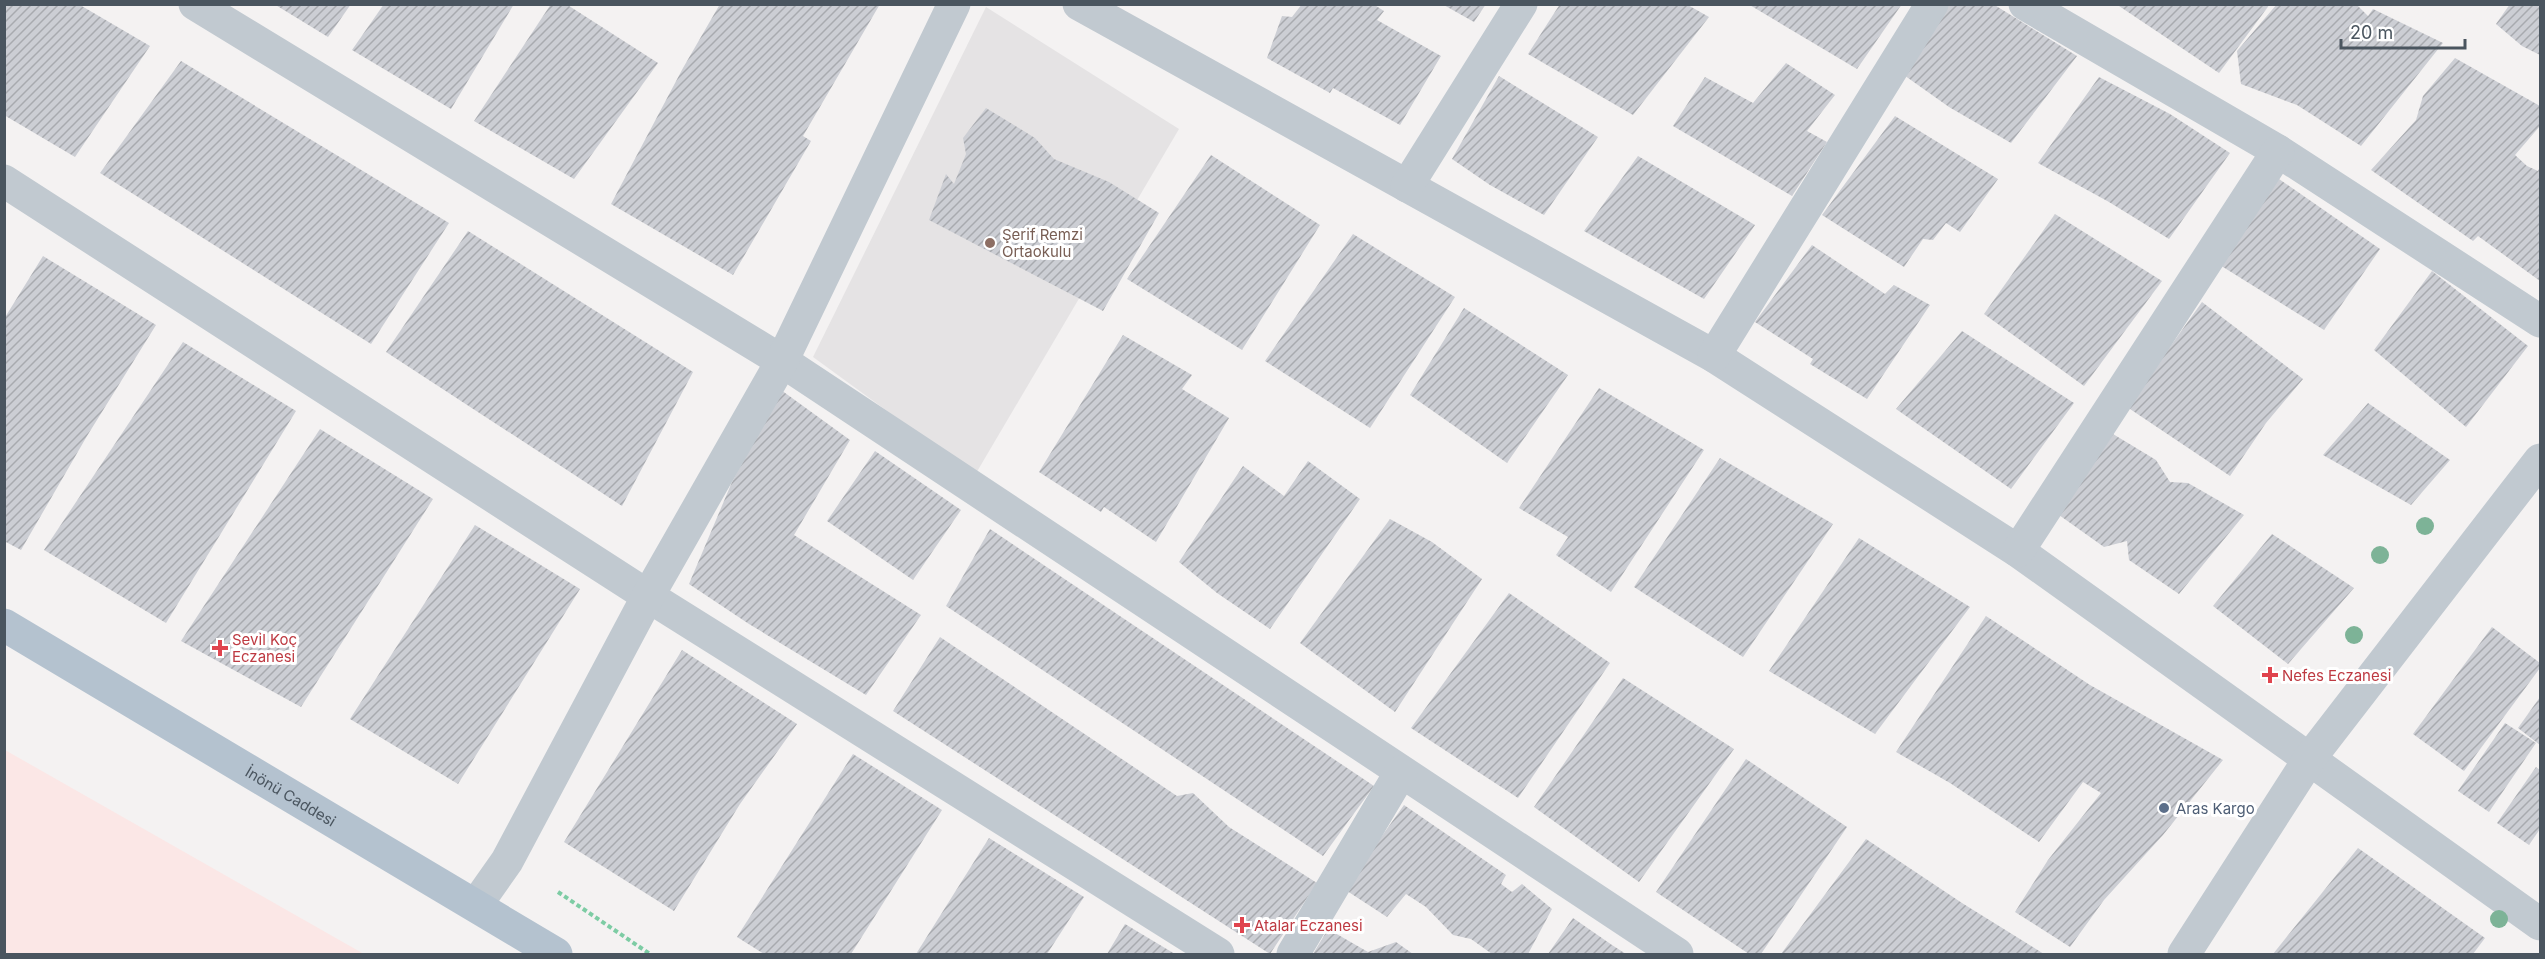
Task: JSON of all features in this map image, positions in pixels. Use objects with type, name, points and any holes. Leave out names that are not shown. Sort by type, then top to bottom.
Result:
[{"type":"main road","name":"İnönü Caddesi","points":[[12,632],[556,954]]},
{"type":"street","points":[[195,4],[782,361],[1677,954]]},
{"type":"street","points":[[476,905],[507,861],[648,596],[782,361],[954,4]]},
{"type":"street","points":[[1079,4],[1714,356],[2018,551],[2541,924]]},
{"type":"street","points":[[1407,186],[1521,4]]},
{"type":"street","points":[[1714,356],[1932,4]]},
{"type":"street","points":[[2025,4],[2278,151],[2541,321]]},
{"type":"street","points":[[2018,551],[2278,151]]},
{"type":"street","points":[[4,181],[648,596],[1218,954]]},
{"type":"street","points":[[2184,954],[2310,758],[2541,460]]},
{"type":"street","points":[[1293,954],[1401,772]]},
{"type":"path","points":[[558,892],[650,954]]},
{"type":"shaded area","name":"Şerif Remzi Ortaokulu","points":[[986,7],[1179,129],[975,475],[813,357]]},
{"type":"shaded area","points":[[5,750],[364,954],[5,954]]},
{"type":"building","points":[[274,4],[351,4],[328,37]]},
{"type":"building","points":[[384,4],[514,4],[451,109],[352,50]]},
{"type":"building","points":[[551,4],[566,4],[658,63],[574,179],[474,121]]},
{"type":"building","points":[[720,4],[880,4],[803,136],[811,141],[733,275],[611,204],[683,68]]},
{"type":"building","points":[[1302,4],[1373,4],[1384,11],[1377,20],[1441,56],[1400,125],[1333,88],[1330,93],[1267,58],[1282,16],[1292,17]]},
{"type":"building","points":[[1442,4],[1486,4],[1474,22]]},
{"type":"building","points":[[1560,4],[1686,4],[1709,17],[1633,115],[1528,54]]},
{"type":"building","points":[[1748,4],[1902,4],[1857,69]]},
{"type":"building","points":[[1948,4],[1993,4],[2077,56],[2011,143],[1949,107],[1901,73]]},
{"type":"building","points":[[2116,4],[2270,4],[2219,73]]},
{"type":"building","points":[[2277,4],[2356,4],[2368,16],[2373,9],[2443,43],[2361,146],[2297,105],[2241,84],[2237,51]]},
{"type":"building","points":[[2510,4],[2540,4],[2540,55],[2522,46],[2496,24]]},
{"type":"building","points":[[4,5],[80,5],[150,46],[75,157],[4,115]]},
{"type":"building","points":[[2455,58],[2540,106],[2540,126],[2515,155],[2527,166],[2538,171],[2540,167],[2540,281],[2478,236],[2473,241],[2371,170],[2416,120],[2423,96]]},
{"type":"building","points":[[181,61],[449,223],[371,344],[100,173]]},
{"type":"building","points":[[1786,63],[1835,95],[1807,131],[1827,142],[1792,196],[1673,126],[1705,77],[1753,103]]},
{"type":"building","points":[[1499,76],[1598,137],[1544,215],[1490,185],[1452,159]]},
{"type":"building","points":[[2099,77],[2170,114],[2230,153],[2169,239],[2109,202],[2038,163]]},
{"type":"building","name":"Şerif Remzi Ortaokulu","points":[[986,108],[1035,138],[1054,159],[1109,182],[1159,213],[1103,311],[929,220],[946,174],[954,184],[966,154],[963,138]]},
{"type":"building","points":[[1895,116],[1998,179],[1960,232],[1946,223],[1933,240],[1923,239],[1904,267],[1822,215]]},
{"type":"building","points":[[1211,155],[1320,225],[1242,350],[1127,279]]},
{"type":"building","points":[[1638,156],[1755,225],[1704,299],[1584,231]]},
{"type":"building","points":[[2279,179],[2380,249],[2324,330],[2215,262]]},
{"type":"building","points":[[2055,214],[2162,281],[2084,386],[1984,314]]},
{"type":"building","points":[[468,231],[693,372],[622,506],[386,352]]},
{"type":"building","points":[[1353,234],[1455,297],[1370,428],[1265,361]]},
{"type":"building","points":[[1812,245],[1885,294],[1894,285],[1930,305],[1867,399],[1810,364],[1813,359],[1755,322]]},
{"type":"building","points":[[43,256],[156,325],[87,436],[21,550],[4,541],[4,319]]},
{"type":"building","points":[[2432,271],[2528,346],[2466,427],[2374,350]]},
{"type":"building","points":[[2202,302],[2303,379],[2266,423],[2230,476],[2127,407]]},
{"type":"building","points":[[1464,308],[1568,375],[1507,463],[1410,395]]},
{"type":"building","points":[[1962,331],[2074,403],[2011,489],[1896,409]]},
{"type":"building","points":[[1123,335],[1192,375],[1182,389],[1229,418],[1156,542],[1104,507],[1101,512],[1039,472]]},
{"type":"building","points":[[183,342],[296,411],[166,623],[44,550]]},
{"type":"building","points":[[1599,388],[1704,450],[1611,592],[1556,555],[1568,537],[1519,508]]},
{"type":"building","points":[[781,390],[850,440],[794,535],[921,615],[866,695],[749,624],[689,584],[732,482]]},
{"type":"building","points":[[2368,403],[2450,460],[2411,505],[2323,455]]},
{"type":"building","points":[[320,429],[433,499],[301,707],[181,641]]},
{"type":"building","points":[[2113,434],[2156,460],[2170,482],[2188,483],[2244,515],[2179,594],[2129,560],[2127,541],[2104,547],[2059,515]]},
{"type":"building","points":[[875,451],[961,510],[913,580],[827,521]]},
{"type":"building","points":[[1720,458],[1833,524],[1743,657],[1634,587]]},
{"type":"building","points":[[1308,461],[1360,499],[1270,629],[1217,593],[1179,562],[1243,466],[1284,496]]},
{"type":"building","points":[[1390,519],[1432,542],[1482,579],[1395,712],[1300,643]]},
{"type":"building","points":[[475,525],[580,589],[458,784],[350,719]]},
{"type":"building","points":[[990,529],[1374,786],[1323,856],[946,606]]},
{"type":"building","points":[[2272,534],[2354,588],[2288,664],[2213,606]]},
{"type":"building","points":[[1859,538],[1970,607],[1875,734],[1769,671]]},
{"type":"building","points":[[1509,593],[1610,663],[1518,798],[1411,728]]},
{"type":"building","points":[[1986,616],[2090,685],[2223,760],[2163,835],[2104,900],[2070,947],[2015,912],[2048,860],[2101,793],[2083,782],[2039,842],[1950,783],[1896,752]]},
{"type":"building","points":[[2492,627],[2540,663],[2540,668],[2464,771],[2413,734]]},
{"type":"building","points":[[940,637],[1177,796],[1193,793],[1229,827],[1317,883],[1270,954],[893,711]]},
{"type":"building","points":[[682,650],[797,724],[740,804],[674,911],[564,842]]},
{"type":"building","points":[[1623,678],[1734,749],[1639,882],[1534,807]]},
{"type":"building","points":[[2540,697],[2540,745],[2518,728]]},
{"type":"building","points":[[2505,723],[2536,743],[2489,812],[2458,791]]},
{"type":"building","points":[[853,754],[942,810],[851,954],[764,954],[737,937]]},
{"type":"building","points":[[1746,759],[1847,827],[1761,954],[1749,954],[1656,892]]},
{"type":"building","points":[[2536,767],[2540,770],[2540,829],[2529,845],[2497,823]]},
{"type":"building","points":[[1404,805],[1506,875],[1501,884],[1512,892],[1522,884],[1552,909],[1528,954],[1492,954],[1471,939],[1453,935],[1426,907],[1406,894],[1387,917],[1344,889]]},
{"type":"building","points":[[989,838],[1084,897],[1047,954],[916,954]]},
{"type":"building","points":[[1866,839],[1962,903],[2044,954],[1781,954]]},
{"type":"building","points":[[2358,848],[2485,938],[2473,954],[2273,954]]},
{"type":"building","points":[[1573,918],[1612,945],[1626,954],[1548,954]]},
{"type":"building","points":[[1125,924],[1175,954],[1107,954]]},
{"type":"building","points":[[1328,929],[1368,952],[1396,942],[1413,954],[1313,954]]},
{"type":"place","name":"Şerif Remzi Ortaokulu","points":[[990,243]]},
{"type":"place","name":"Sevil Koç Eczanesi","points":[[220,648]]},
{"type":"place","name":"Nefes Eczanesi","points":[[2270,675]]},
{"type":"place","name":"Aras Kargo","points":[[2164,808]]},
{"type":"place","name":"Atalar Eczanesi","points":[[1242,925]]}]
